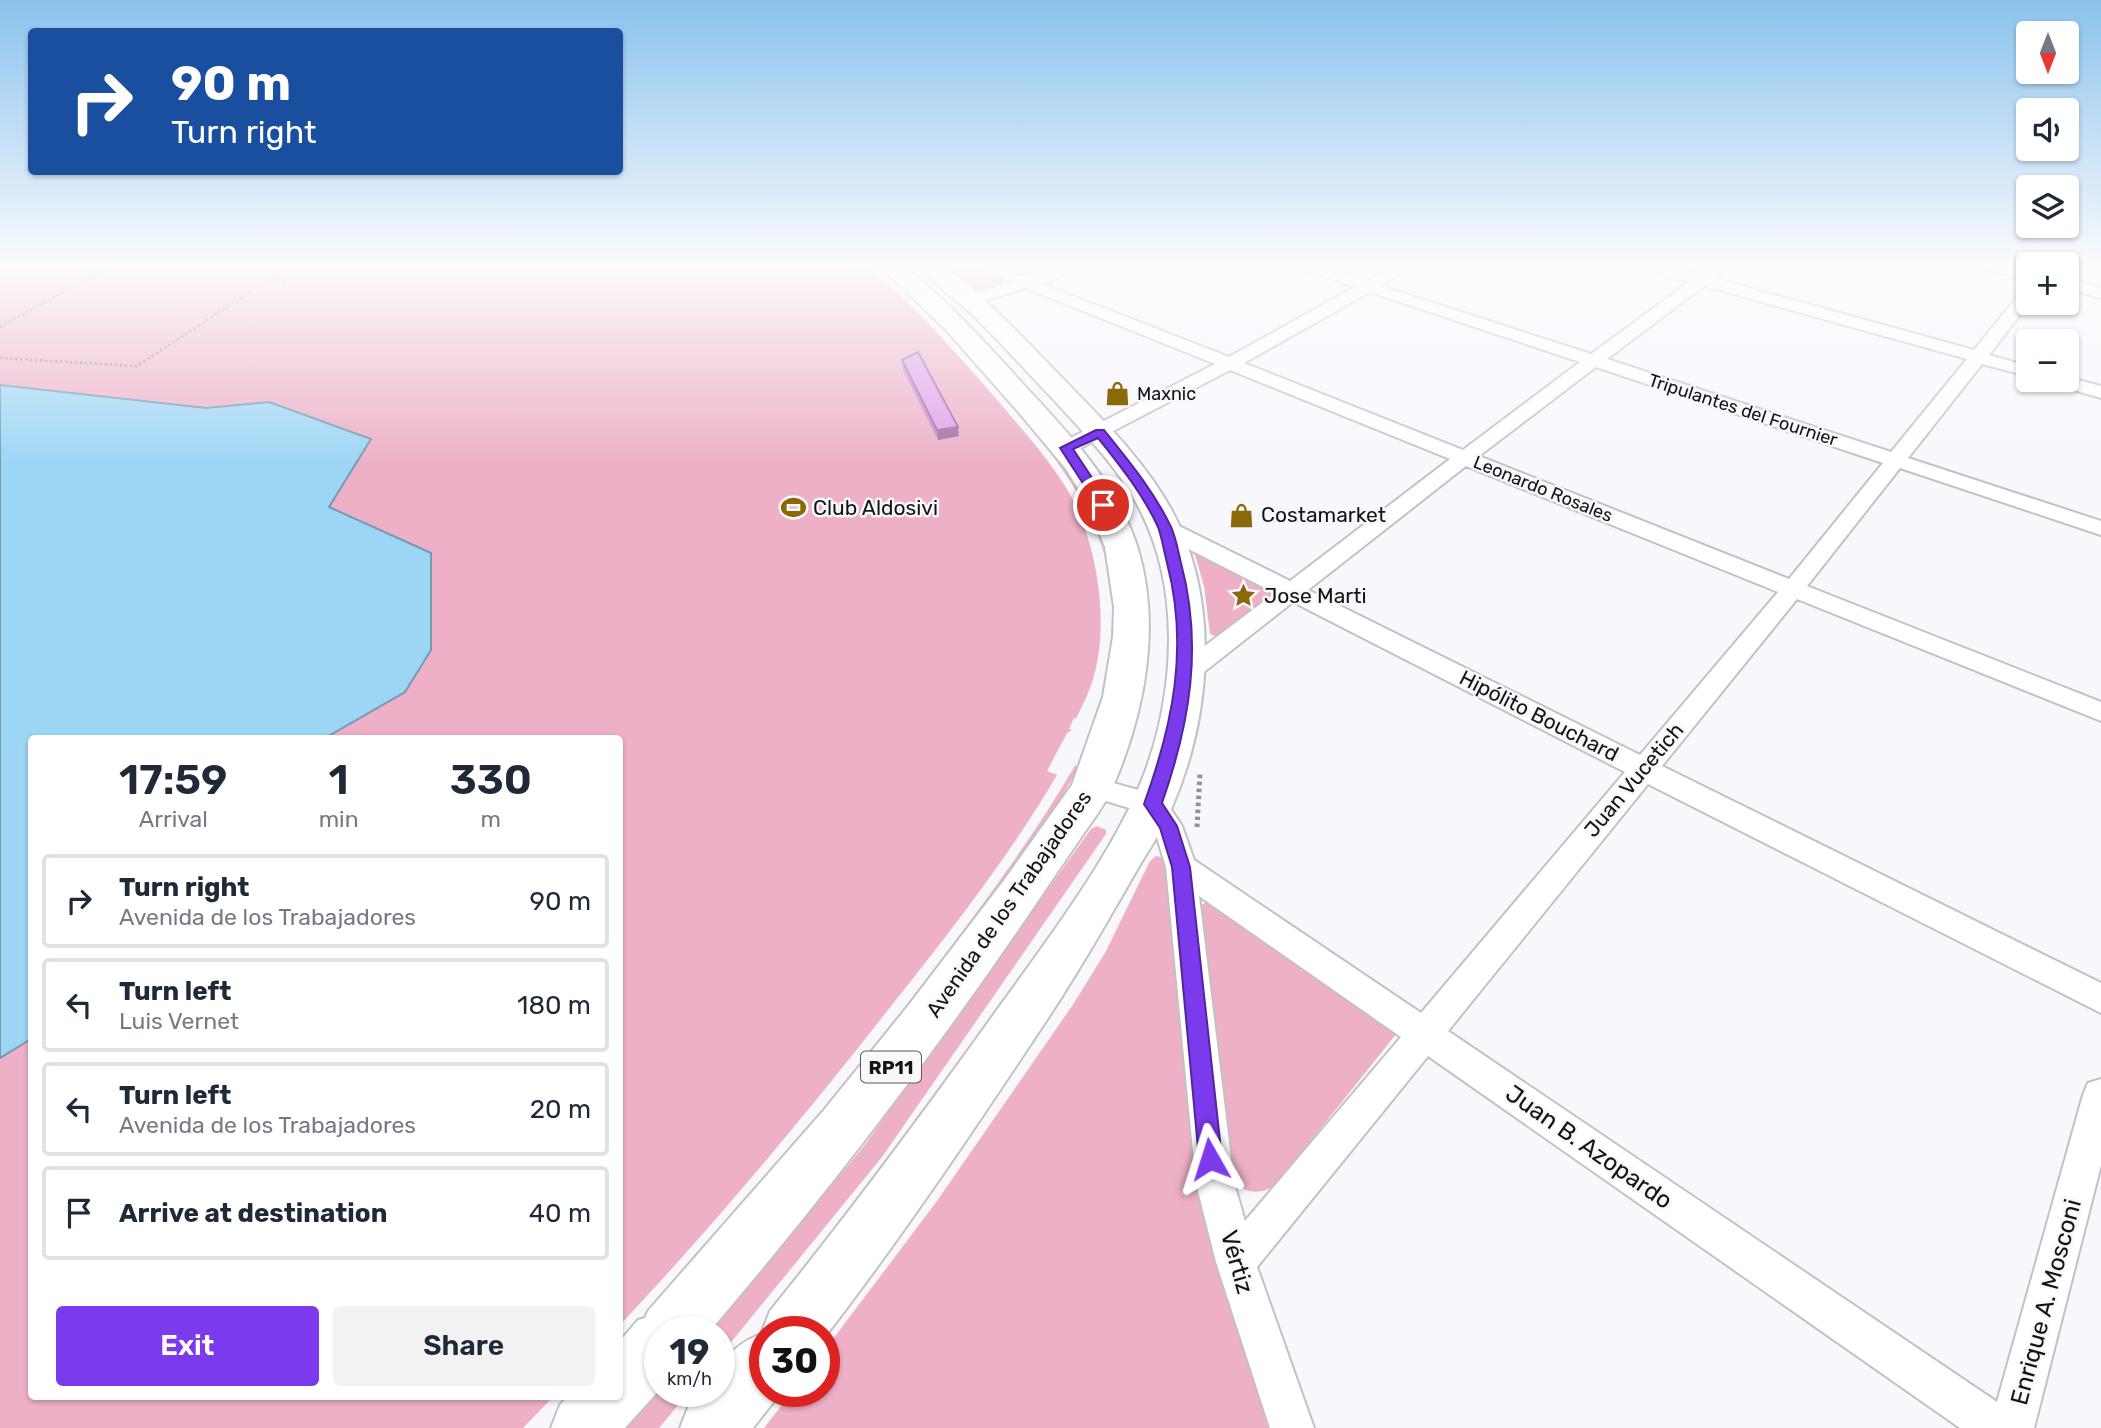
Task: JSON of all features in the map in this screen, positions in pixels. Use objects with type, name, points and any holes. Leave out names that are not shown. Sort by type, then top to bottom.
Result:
[{"type":"main road","name":"Avenida de los Trabajadores","points":[[683,1316],[756,1234],[877,1086],[978,952],[1093,787],[1115,724],[1126,680],[1131,644],[1131,608],[1121,548],[1110,518],[1083,470],[1066,448],[963,333]]},
{"type":"main road","points":[[803,1316],[880,1219],[1096,905],[1153,804],[1167,764],[1180,712],[1186,673],[1183,596],[1165,528],[1136,478],[1100,433],[1002,333]]},
{"type":"main road","points":[[623,1384],[644,1360]]},
{"type":"main road","points":[[712,1428],[749,1383]]},
{"type":"main road","points":[[583,1428],[608,1400]]},
{"type":"street","name":"Leonardo Rosales","points":[[1151,333],[2101,712]]},
{"type":"street","points":[[1066,448],[1100,433],[1284,333]]},
{"type":"street","name":"Tripulantes del Fournier","points":[[1508,333],[2101,528]]},
{"type":"street","points":[[1186,673],[1631,333]]},
{"type":"street","points":[[1891,333],[2016,368]]},
{"type":"street","name":"Juan Vucetich","points":[[1236,1262],[1793,589],[1997,333]]},
{"type":"street","points":[[2079,386],[2101,392]]},
{"type":"street","name":"Hipólito Bouchard","points":[[1165,528],[2101,999]]},
{"type":"street","points":[[1093,787],[1153,804]]},
{"type":"street","name":"Vértiz","points":[[1153,804],[1168,826],[1181,867],[1210,1159],[1236,1262],[1292,1428]]},
{"type":"street","name":"Juan B. Azopardo","points":[[1181,867],[1997,1428]]},
{"type":"street","name":"Enrique A. Mosconi","points":[[2012,1428],[2101,1095]]},
{"type":"path","points":[[0,358],[137,366],[188,333]]},
{"type":"path","points":[[1197,830],[1201,763]]},
{"type":"shaded area","points":[[0,333],[937,333],[1026,434],[1075,503],[1092,552],[1100,605],[1101,631],[1093,679],[1069,729],[1072,730],[1067,733],[1047,771],[1057,775],[975,898],[788,1134],[623,1322],[623,735],[327,735],[430,602],[431,553],[329,507],[269,402],[207,408],[0,385]]},
{"type":"shaded area","points":[[947,333],[948,333],[1019,411],[1045,442],[1068,474],[1087,508],[1102,545],[1112,584],[1115,633],[1109,680],[1105,682],[1113,634],[1112,591],[1103,551],[1088,513],[1068,477],[1043,443]]},
{"type":"shaded area","points":[[1193,548],[1278,593],[1216,642],[1216,637],[1210,634],[1204,586]]},
{"type":"shaded area","points":[[1076,764],[1076,772],[1050,818],[1002,889],[731,1232],[655,1316],[645,1316],[773,1171],[847,1081],[1020,852]]},
{"type":"shaded area","points":[[1097,826],[1106,830],[1106,834],[882,1157],[752,1316],[749,1316],[749,1320],[735,1337],[735,1316],[722,1316],[864,1146],[1091,829]]},
{"type":"shaded area","points":[[1156,856],[1165,858],[1272,1428],[764,1428],[780,1407],[840,1407],[840,1330],[937,1201],[1072,1006],[1105,953],[1150,861]]},
{"type":"shaded area","points":[[1208,901],[1397,1033],[1277,1183],[1266,1190],[1248,1191],[1232,1180],[1198,907]]},
{"type":"shaded area","points":[[28,1041],[28,1400],[550,1400],[523,1428],[0,1428],[0,1058]]},
{"type":"shaded area","points":[[644,1318],[644,1328],[623,1351],[623,1341]]},
{"type":"shaded area","points":[[644,1406],[677,1407],[659,1428],[625,1428]]},
{"type":"water","points":[[0,385],[206,408],[269,402],[371,439],[329,507],[431,553],[431,650],[405,692],[330,735],[28,735],[28,1041],[0,1058]]},
{"type":"building","points":[[918,352],[958,427],[937,430],[902,360]]},
{"type":"place","name":"Maxnic","points":[[1117,394]]},
{"type":"place","name":"Club Aldosivi","points":[[793,508]]},
{"type":"place","name":"Costamarket","points":[[1241,515]]},
{"type":"place","name":"Jose Marti","points":[[1244,596]]},
{"type":"route","points":[[1103,505],[1083,470],[1066,448],[1100,433],[1136,478],[1165,528],[1183,596],[1186,673],[1167,764],[1153,804],[1168,826],[1181,867],[1210,1159]]}]
